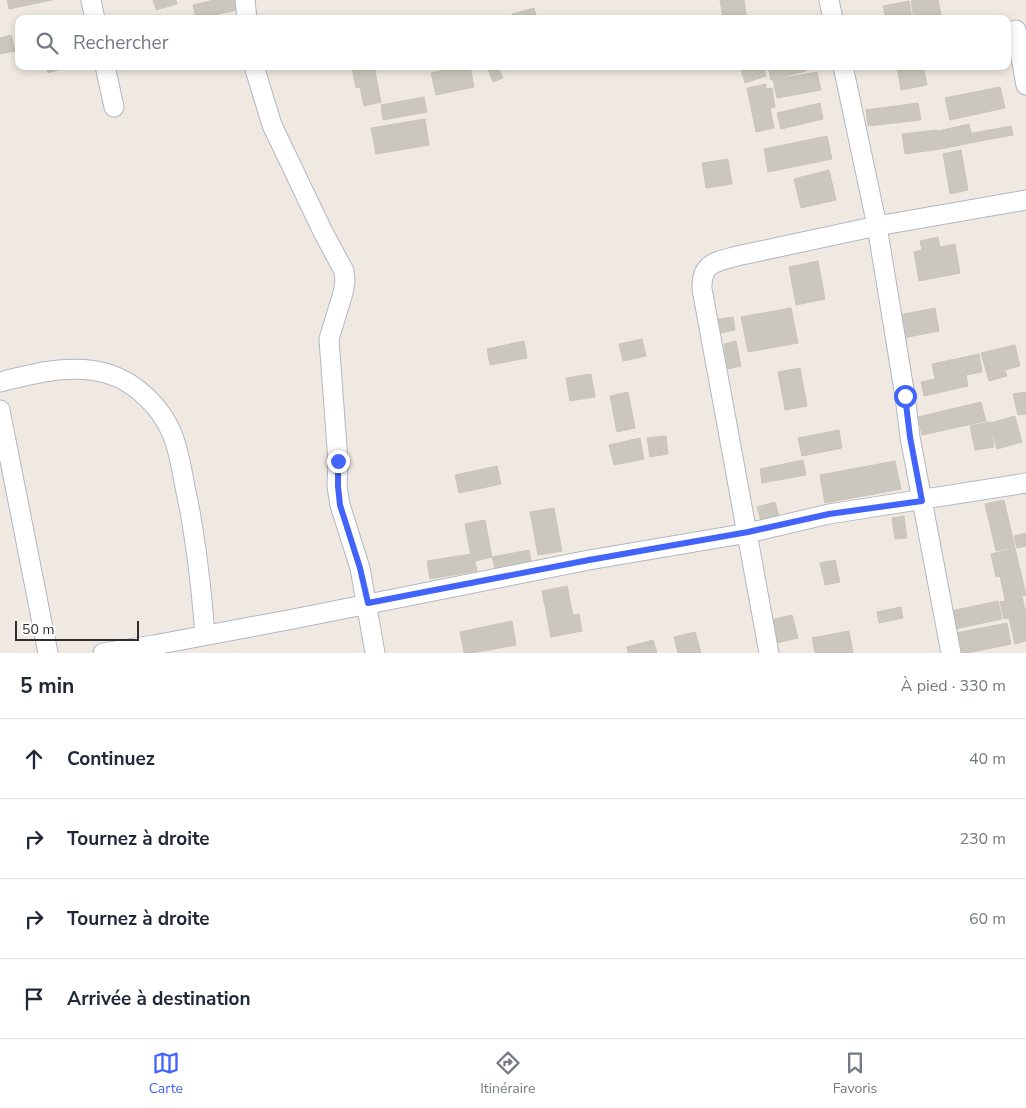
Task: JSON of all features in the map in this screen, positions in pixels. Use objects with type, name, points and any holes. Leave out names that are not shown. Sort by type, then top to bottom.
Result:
[{"type":"street","points":[[91,0],[94,15]]},
{"type":"street","points":[[245,0],[247,15]]},
{"type":"street","points":[[829,0],[832,15]]},
{"type":"street","points":[[1016,30],[1026,84]]},
{"type":"street","points":[[106,70],[114,108]]},
{"type":"street","points":[[255,70],[272,125],[323,232],[344,271],[345,281],[329,339],[338,461],[338,486],[340,505],[360,568],[368,603],[375,653]]},
{"type":"street","points":[[844,70],[877,226],[910,437],[951,653]]},
{"type":"street","points":[[769,653],[702,289],[704,271],[715,262],[736,256],[877,226],[1026,200]]},
{"type":"street","points":[[0,382],[35,372],[86,370],[108,373],[126,381],[147,397],[162,416],[172,435],[181,467],[190,508],[201,580],[205,634]]},
{"type":"street","points":[[0,410],[48,653]]},
{"type":"street","points":[[104,653],[288,620],[589,560],[748,532],[829,514],[1026,484]]},
{"type":"building","points":[[7,0],[52,0],[9,9]]},
{"type":"building","points":[[153,0],[176,0],[177,4],[156,10]]},
{"type":"building","points":[[214,0],[235,0],[237,10],[214,15],[195,15],[193,5]]},
{"type":"building","points":[[720,0],[744,0],[746,15],[722,15]]},
{"type":"building","points":[[938,0],[941,15],[913,15],[911,1]]},
{"type":"building","points":[[909,1],[911,15],[885,15],[883,6]]},
{"type":"building","points":[[534,8],[536,15],[512,15]]},
{"type":"building","points":[[11,35],[15,51],[0,54],[0,38]]},
{"type":"building","points":[[47,70],[58,70],[48,73]]},
{"type":"building","points":[[352,70],[375,70],[381,102],[364,106],[360,87],[356,88]]},
{"type":"building","points":[[444,70],[471,70],[474,87],[436,95],[431,73]]},
{"type":"building","points":[[488,70],[500,70],[503,78],[493,82]]},
{"type":"building","points":[[741,70],[764,70],[766,76],[745,83]]},
{"type":"building","points":[[769,70],[806,70],[806,71],[771,80]]},
{"type":"building","points":[[898,70],[924,70],[927,85],[901,90]]},
{"type":"building","points":[[817,72],[821,90],[777,98],[773,80]]},
{"type":"building","points":[[766,84],[766,89],[772,88],[775,107],[770,108],[774,128],[756,132],[747,88]]},
{"type":"building","points":[[1000,87],[1005,108],[950,120],[945,98]]},
{"type":"building","points":[[424,97],[427,112],[383,120],[381,105]]},
{"type":"building","points":[[820,103],[823,119],[781,129],[777,113]]},
{"type":"building","points":[[918,103],[921,120],[868,126],[866,110]]},
{"type":"building","points":[[425,119],[429,145],[376,154],[371,128]]},
{"type":"building","points":[[969,124],[971,133],[968,134],[970,143],[941,149],[938,131]]},
{"type":"building","points":[[1011,126],[1013,135],[970,143],[968,134]]},
{"type":"building","points":[[937,130],[940,149],[905,154],[902,134]]},
{"type":"building","points":[[827,136],[832,159],[768,172],[764,149]]},
{"type":"building","points":[[961,150],[968,190],[950,194],[943,154]]},
{"type":"building","points":[[728,159],[732,184],[706,188],[702,163]]},
{"type":"building","points":[[829,170],[836,200],[801,208],[794,179]]},
{"type":"building","points":[[938,237],[940,247],[955,244],[960,273],[919,281],[914,252],[922,250],[920,241]]},
{"type":"building","points":[[818,261],[825,299],[796,305],[789,267]]},
{"type":"building","points":[[791,308],[798,343],[748,352],[741,317]]},
{"type":"building","points":[[935,308],[939,331],[903,338],[899,315]]},
{"type":"building","points":[[733,317],[735,330],[716,334],[713,320]]},
{"type":"building","points":[[642,339],[646,356],[623,361],[619,344]]},
{"type":"building","points":[[524,341],[527,358],[490,365],[487,349]]},
{"type":"building","points":[[736,341],[741,366],[728,369],[724,344]]},
{"type":"building","points":[[1015,345],[1020,366],[1005,370],[1007,376],[989,381],[981,353]]},
{"type":"building","points":[[979,354],[982,372],[966,375],[968,386],[924,396],[921,382],[935,379],[932,364]]},
{"type":"building","points":[[800,368],[807,406],[785,410],[778,372]]},
{"type":"building","points":[[591,374],[595,397],[570,401],[566,378]]},
{"type":"building","points":[[628,392],[635,428],[617,432],[610,396]]},
{"type":"building","points":[[1026,392],[1026,414],[1018,415],[1013,394]]},
{"type":"building","points":[[981,402],[986,421],[922,435],[918,417]]},
{"type":"building","points":[[1015,416],[1022,442],[997,449],[990,423]]},
{"type":"building","points":[[990,422],[994,447],[975,450],[970,426]]},
{"type":"building","points":[[839,430],[842,448],[802,456],[798,438]]},
{"type":"building","points":[[666,436],[668,454],[650,457],[647,438]]},
{"type":"building","points":[[640,438],[644,459],[614,465],[609,445]]},
{"type":"building","points":[[803,460],[806,475],[762,483],[760,469]]},
{"type":"building","points":[[895,461],[901,489],[825,503],[820,475]]},
{"type":"building","points":[[497,466],[501,484],[459,493],[455,475]]},
{"type":"building","points":[[1004,500],[1015,547],[996,551],[985,504]]},
{"type":"building","points":[[775,502],[779,516],[761,521],[757,507]]},
{"type":"building","points":[[554,508],[562,551],[538,555],[530,512]]},
{"type":"building","points":[[904,516],[907,538],[895,539],[892,518]]},
{"type":"building","points":[[485,520],[492,557],[472,562],[465,524]]},
{"type":"building","points":[[1026,533],[1026,546],[1017,548],[1014,536]]},
{"type":"building","points":[[1015,548],[1026,595],[1005,600],[1000,576],[996,577],[991,554]]},
{"type":"building","points":[[529,550],[531,561],[495,569],[492,557]]},
{"type":"building","points":[[471,554],[472,562],[475,561],[477,571],[430,579],[427,561]]},
{"type":"building","points":[[835,560],[840,582],[825,585],[820,563]]},
{"type":"building","points":[[567,586],[573,615],[579,614],[582,631],[551,637],[542,591]]},
{"type":"building","points":[[1022,597],[1026,613],[1026,641],[1015,644],[1009,618],[1004,619],[1000,602]]},
{"type":"building","points":[[998,601],[1002,619],[955,629],[951,611]]},
{"type":"building","points":[[901,607],[903,618],[879,623],[877,612]]},
{"type":"building","points":[[792,615],[798,638],[776,643],[771,620]]},
{"type":"building","points":[[512,621],[516,645],[464,653],[460,632]]},
{"type":"building","points":[[1007,623],[1011,644],[960,653],[956,633]]},
{"type":"building","points":[[849,631],[853,653],[815,653],[812,638]]},
{"type":"building","points":[[695,632],[701,653],[678,653],[674,637]]},
{"type":"building","points":[[653,640],[657,653],[628,653],[627,647]]},
{"type":"route","points":[[338,461],[340,505],[360,568],[368,603],[589,560],[748,532],[829,514],[922,501],[910,437],[905,396]]}]
